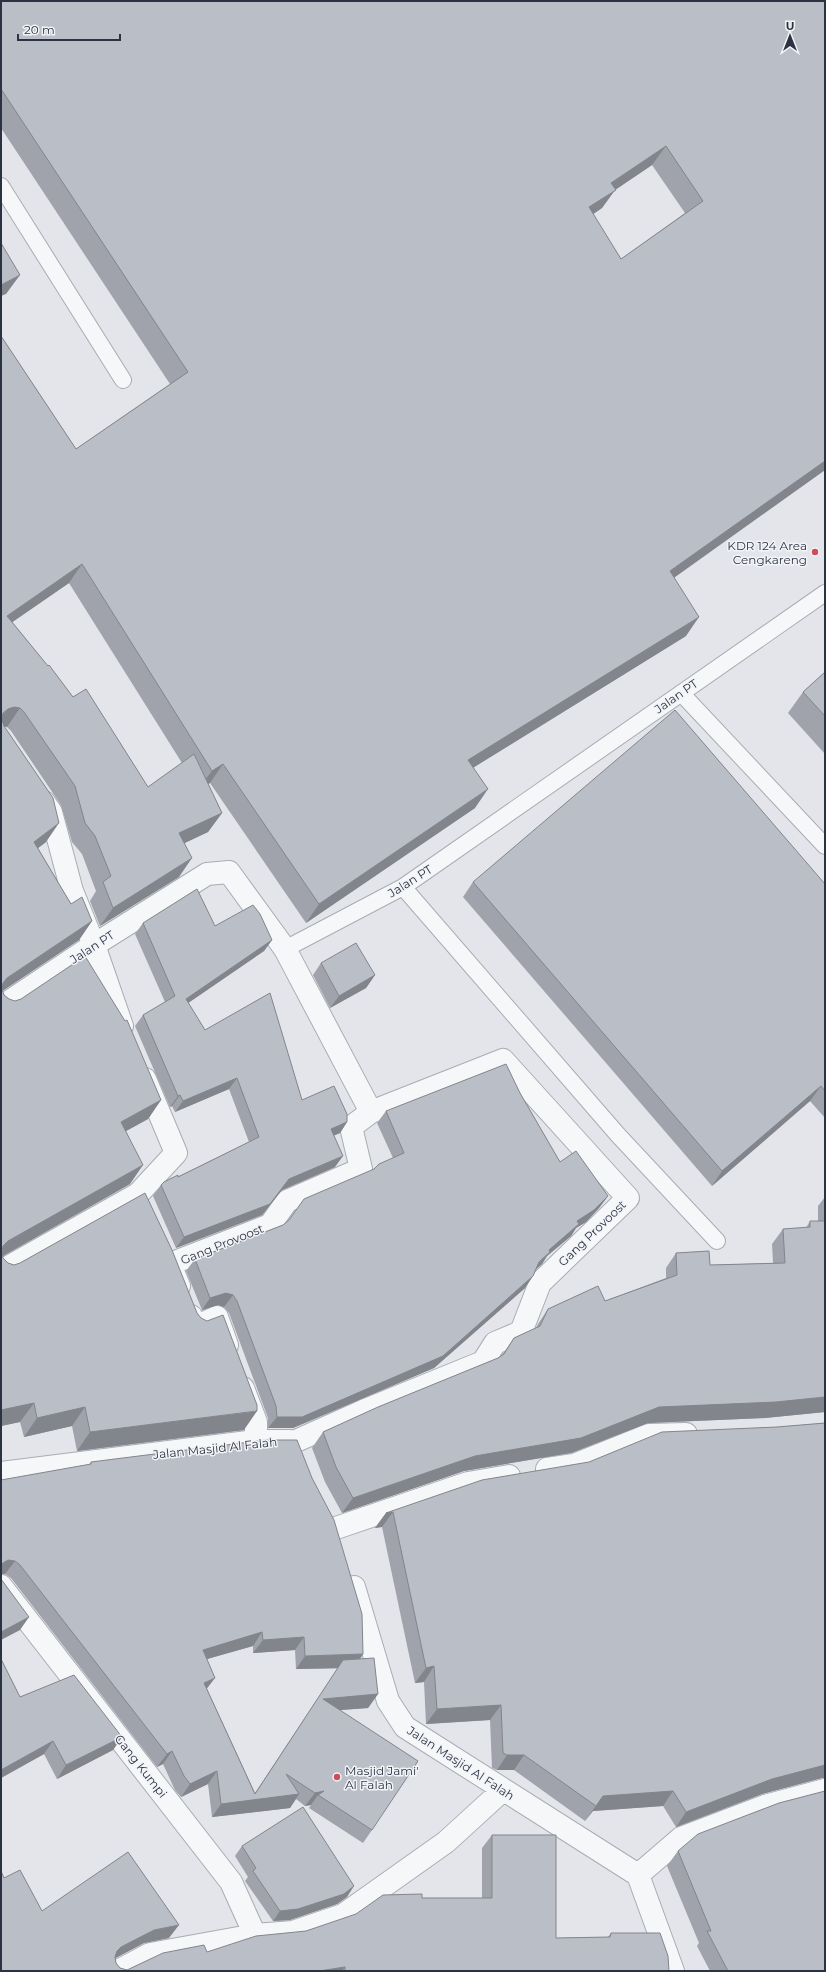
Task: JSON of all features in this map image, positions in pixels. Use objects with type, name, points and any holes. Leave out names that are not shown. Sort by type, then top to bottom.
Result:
[{"type":"street","points":[[1,1271],[138,1194],[176,1153],[115,1010],[94,945],[72,891],[51,812],[34,788]]},
{"type":"street","name":"Jalan PT","points":[[1,1008],[94,945],[207,874],[229,872],[285,949]]},
{"type":"street","points":[[285,949],[371,1112]]},
{"type":"street","name":"Gang Provoost","points":[[256,1441],[256,1422],[217,1317],[195,1327],[170,1264],[270,1225],[287,1201],[361,1169],[351,1127],[371,1112],[503,1060],[628,1198],[540,1283],[521,1332],[495,1343],[483,1362],[296,1440]]},
{"type":"street","points":[[138,1194],[148,1215]]},
{"type":"street","points":[[161,1243],[170,1264]]},
{"type":"street","points":[[325,1508],[338,1536],[468,1483],[574,1465],[649,1435],[704,1433]]},
{"type":"street","points":[[296,1440],[304,1461]]},
{"type":"street","name":"Jalan Masjid Al Falah","points":[[1,1473],[256,1441],[296,1440]]},
{"type":"street","name":"Jalan Masjid Al Falah","points":[[347,1566],[388,1701],[405,1727],[638,1876]]},
{"type":"street","name":"Gang Kumpi","points":[[1,1586],[231,1882],[255,1935]]},
{"type":"street","points":[[118,1971],[150,1954],[255,1935],[293,1932],[343,1915],[446,1842],[503,1790]]},
{"type":"street","points":[[672,1971],[638,1876],[681,1838],[765,1806],[825,1790]]},
{"type":"lane","points":[[1,186],[123,380]]},
{"type":"lane","name":"Jalan PT","points":[[285,949],[403,887],[825,593]]},
{"type":"lane","points":[[681,693],[825,846]]},
{"type":"lane","points":[[403,887],[618,1135],[717,1240]]},
{"type":"building","points":[[1,1],[825,1],[825,461],[670,571],[699,617],[468,760],[488,789],[319,904],[223,764],[212,771],[82,564],[7,616],[48,666],[49,665],[73,697],[86,689],[148,787],[194,754],[222,813],[179,833],[192,858],[113,908],[103,882],[111,876],[95,836],[85,823],[75,786],[24,712],[20,708],[14,707],[3,713],[2,720],[4,726],[53,798],[59,823],[34,842],[71,904],[82,897],[92,921],[7,978],[3,983],[2,989],[4,995],[15,1001],[21,999],[85,956],[125,1021],[127,1020],[161,1100],[121,1122],[143,1165],[8,1241],[3,1246],[3,1258],[8,1263],[14,1265],[20,1263],[145,1193],[172,1250],[197,1313],[201,1318],[207,1321],[223,1315],[257,1405],[257,1411],[90,1432],[85,1407],[37,1418],[34,1403],[1,1410],[1,336],[76,449],[188,372],[1,89]],"holes":[[[666,146],[703,201],[621,259],[589,207],[616,190],[611,183]]]},
{"type":"building","points":[[1,243],[20,275],[1,285]]},
{"type":"building","points":[[825,672],[825,716],[803,692]]},
{"type":"building","points":[[675,710],[825,884],[825,1091],[821,1086],[722,1171],[473,882]]},
{"type":"building","points":[[197,889],[215,926],[253,905],[260,914],[272,940],[186,999],[205,1030],[270,993],[302,1100],[334,1086],[347,1114],[347,1122],[331,1129],[343,1156],[289,1179],[270,1204],[184,1237],[161,1185],[178,1175],[178,1177],[259,1137],[237,1078],[183,1101],[180,1095],[178,1096],[143,1015],[175,996],[143,923]]},
{"type":"building","points":[[356,943],[375,975],[339,996],[321,963]]},
{"type":"building","points":[[506,1064],[520,1093],[560,1162],[576,1151],[608,1196],[594,1210],[577,1221],[579,1224],[549,1250],[550,1252],[539,1262],[533,1276],[443,1356],[302,1417],[277,1417],[276,1406],[237,1301],[233,1295],[226,1293],[210,1298],[195,1259],[283,1225],[289,1220],[304,1199],[374,1169],[379,1164],[404,1153],[386,1111]]},
{"type":"building","points":[[810,1221],[825,1221],[825,1397],[776,1402],[659,1407],[581,1438],[475,1456],[353,1498],[336,1467],[323,1432],[378,1407],[498,1358],[504,1354],[514,1338],[540,1326],[548,1309],[598,1286],[605,1301],[677,1275],[676,1253],[709,1251],[710,1265],[785,1263],[783,1229],[810,1227]]},
{"type":"building","points":[[825,1423],[825,1765],[772,1779],[686,1812],[673,1791],[603,1796],[596,1806],[524,1755],[507,1755],[503,1753],[501,1705],[437,1709],[434,1666],[426,1668],[393,1512],[386,1513],[482,1480],[589,1462],[662,1432],[777,1427]]},
{"type":"building","points":[[266,1440],[297,1440],[312,1478],[334,1520],[362,1614],[363,1654],[305,1656],[304,1637],[263,1640],[262,1632],[203,1650],[215,1678],[204,1683],[255,1794],[343,1660],[374,1658],[378,1694],[323,1699],[418,1761],[372,1830],[318,1795],[324,1791],[315,1793],[286,1774],[299,1794],[221,1804],[217,1771],[190,1784],[184,1776],[172,1751],[167,1754],[20,1565],[15,1561],[8,1560],[1,1565],[1,1480],[91,1464],[91,1462]]},
{"type":"building","points":[[1,1579],[29,1617],[1,1632]]},
{"type":"building","points":[[1,1659],[20,1697],[74,1675],[122,1737],[66,1765],[53,1741],[1,1770]]},
{"type":"building","points":[[825,1791],[825,1971],[728,1971],[707,1931],[711,1931],[678,1851],[698,1834],[779,1803]]},
{"type":"building","points":[[303,1807],[354,1886],[344,1894],[298,1909],[280,1911],[253,1871],[256,1868],[242,1846]]},
{"type":"building","points":[[492,1835],[556,1835],[556,1938],[610,1937],[611,1933],[660,1933],[668,1956],[669,1971],[345,1971],[345,1967],[319,1971],[1,1971],[1,1871],[4,1878],[20,1870],[42,1911],[128,1852],[179,1925],[154,1930],[121,1947],[117,1951],[115,1957],[116,1963],[120,1968],[127,1970],[163,1953],[204,1945],[207,1952],[256,1936],[306,1931],[356,1914],[383,1895],[422,1894],[422,1898],[492,1898]]},
{"type":"place","name":"KDR 124 Area Cengkareng","points":[[815,552]]},
{"type":"place","name":"Masjid Jami' Al Falah","points":[[337,1777]]}]
